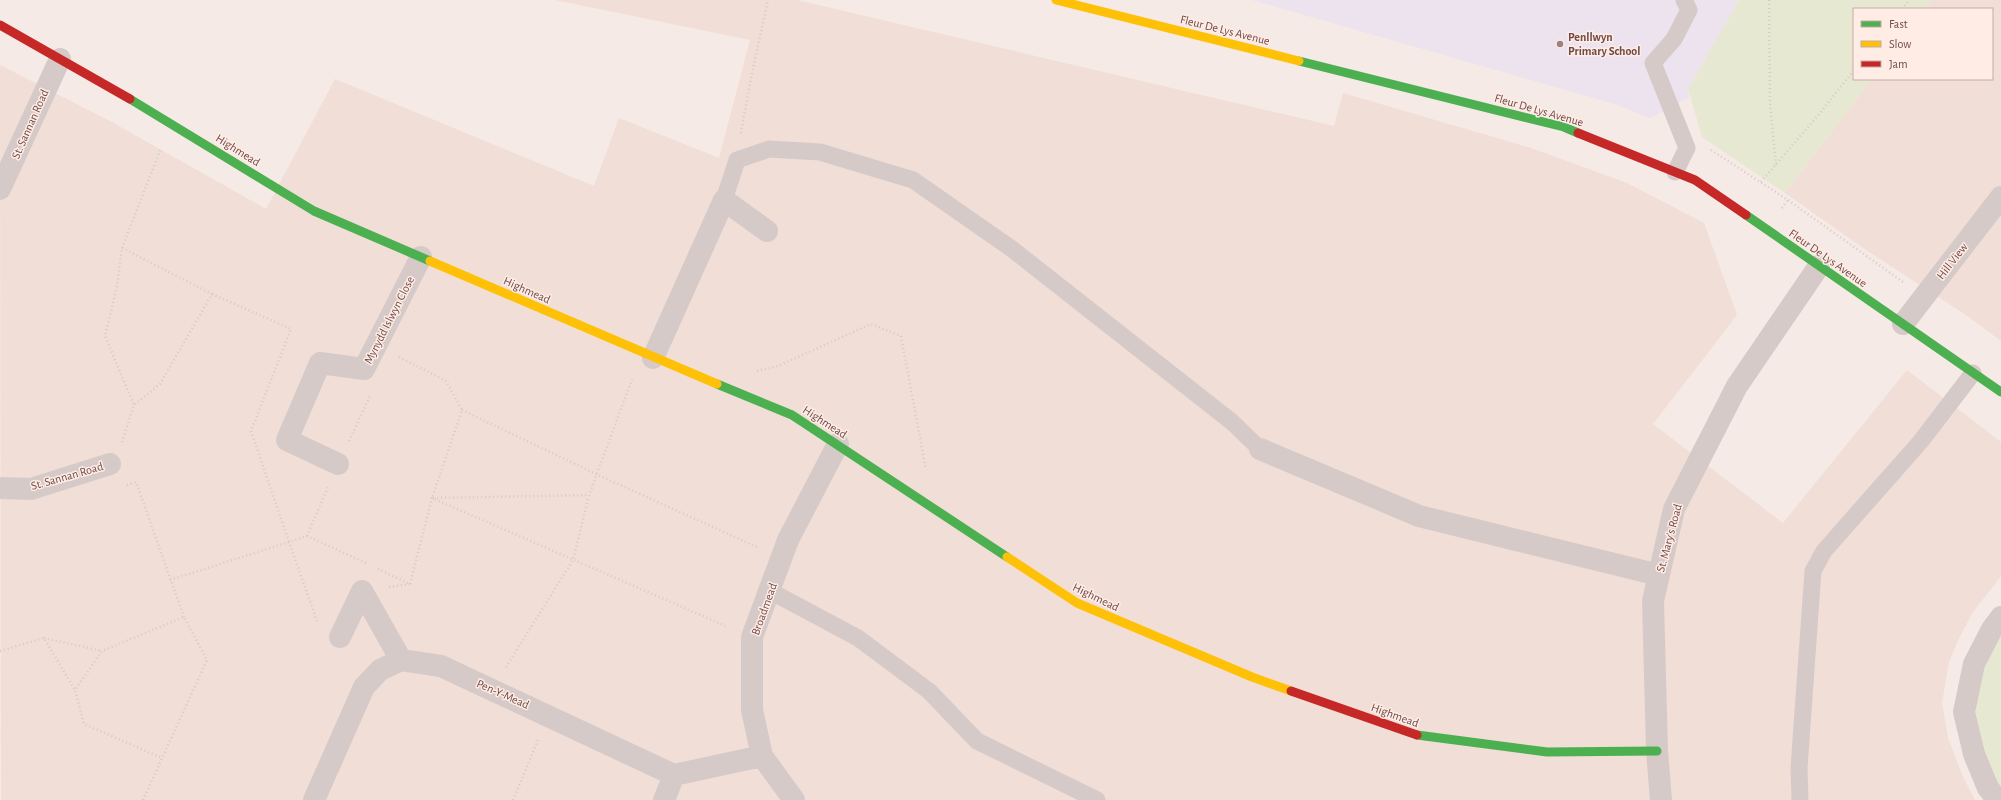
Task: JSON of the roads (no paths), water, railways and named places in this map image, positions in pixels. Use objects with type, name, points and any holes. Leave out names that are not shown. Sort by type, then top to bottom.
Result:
[{"type":"street","name":"Fleur De Lys Avenue","points":[[1056,0],[1564,127],[1694,180],[2001,392]]},
{"type":"street","name":"Highmead","points":[[0,25],[171,123],[314,211],[648,355],[792,415],[1077,603],[1252,677],[1422,738],[1547,752],[1657,751]]},
{"type":"street","name":"St. Sannan Road","points":[[0,189],[60,59]]},
{"type":"street","name":"Hill View","points":[[1903,324],[2001,197]]},
{"type":"street","points":[[648,355],[724,200],[767,231]]},
{"type":"street","name":"Mynydd Islwyn Close","points":[[338,464],[287,440],[320,363],[364,369],[421,257]]},
{"type":"street","name":"St. Mary's Road","points":[[1661,800],[1657,751],[1653,601],[1674,508],[1737,386],[1819,266]]},
{"type":"street","name":"Broadmead","points":[[794,800],[762,756],[752,710],[752,637],[788,540],[838,444]]},
{"type":"street","points":[[1260,449],[1419,516],[1659,575]]},
{"type":"street","name":"St. Sannan Road","points":[[0,488],[31,489],[110,464]]},
{"type":"street","points":[[314,800],[364,687],[380,670],[401,660],[362,591],[340,636]]},
{"type":"street","points":[[1998,800],[1988,788],[1974,754],[1964,712],[1974,664],[1992,629],[2001,617]]},
{"type":"street","name":"Pen-Y-Mead","points":[[401,660],[441,666],[674,775]]},
{"type":"street","points":[[664,800],[674,775],[762,756]]},
{"type":"lane","points":[[1674,172],[1687,148],[1653,63],[1674,39],[1689,10],[1684,0]]},
{"type":"lane","points":[[724,200],[737,160],[769,149],[820,152],[913,180],[1012,249],[1232,422],[1260,449]]},
{"type":"lane","points":[[1800,800],[1799,768],[1813,571],[1824,551],[1921,441],[1973,373]]},
{"type":"lane","points":[[770,591],[858,638],[929,691],[977,741],[1097,800]]},
{"type":"place","name":"Penllwyn Primary School","points":[[1560,44]]}]
